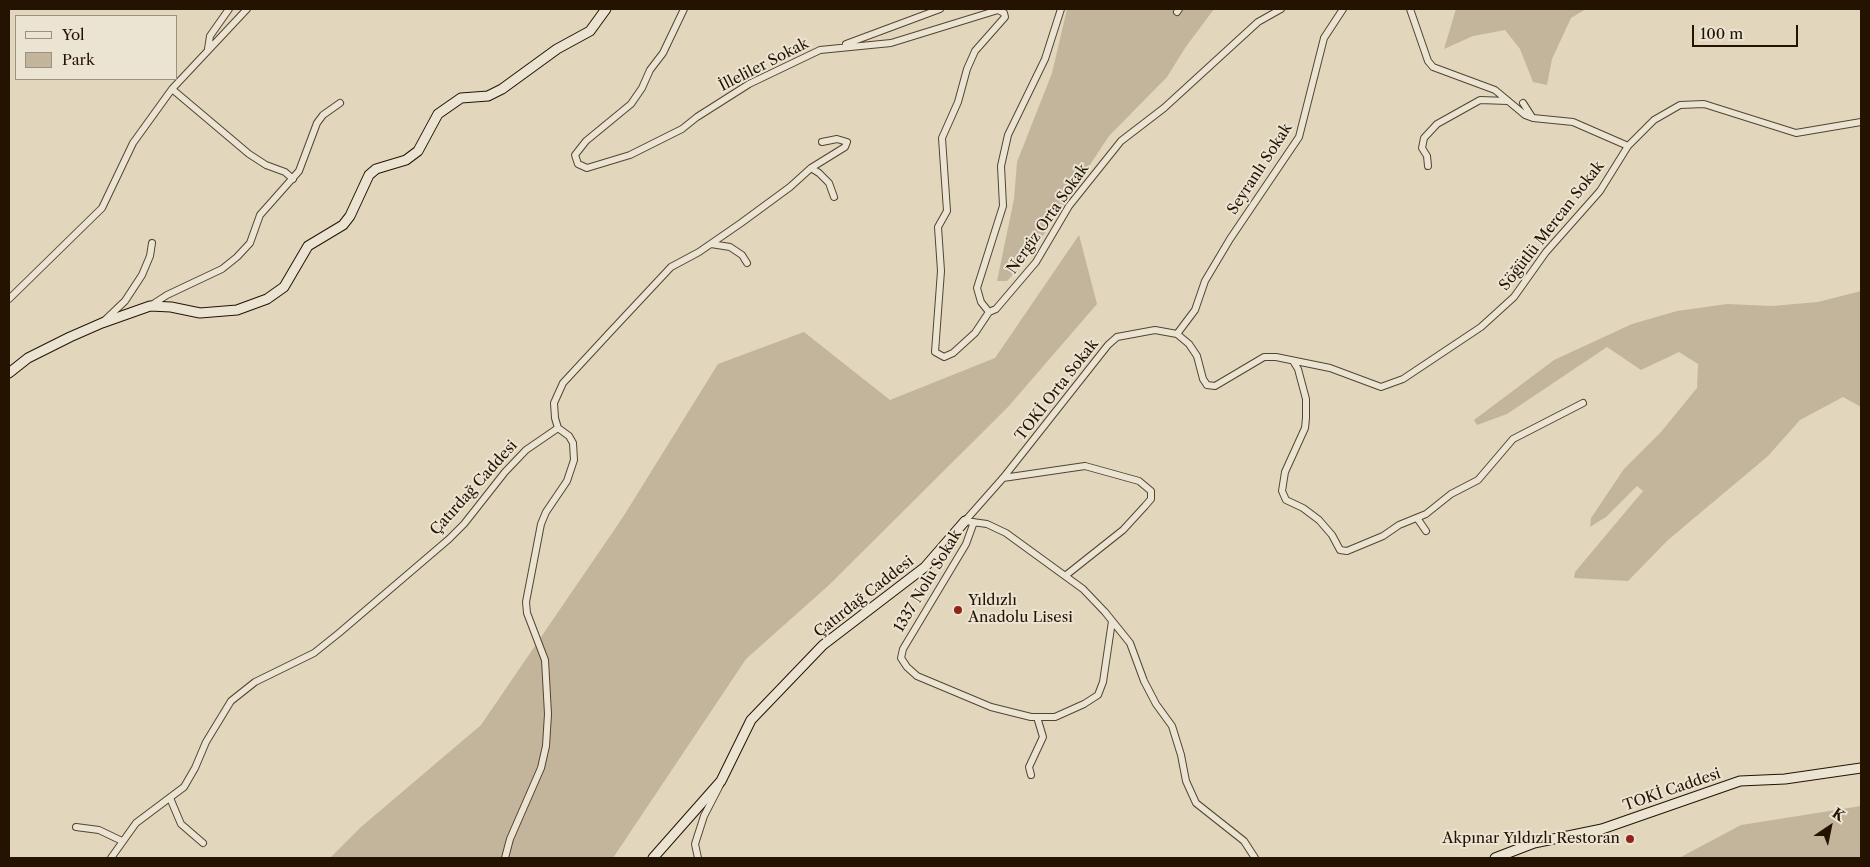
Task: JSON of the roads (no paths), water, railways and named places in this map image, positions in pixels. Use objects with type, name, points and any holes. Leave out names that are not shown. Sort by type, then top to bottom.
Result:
[{"type":"street","points":[[208,49],[210,36],[229,9]]},
{"type":"street","points":[[9,299],[102,208],[133,143],[172,89],[246,9]]},
{"type":"street","points":[[150,306],[171,307],[200,313],[237,310],[268,299],[284,287],[308,246],[343,224],[350,216],[369,175],[376,169],[406,160],[418,151],[438,114],[461,98],[488,96],[502,89],[557,49],[590,31],[606,9]]},
{"type":"street","name":"İlleliler Sokak","points":[[684,9],[663,53],[650,70],[642,88],[631,104],[586,141],[575,155],[578,164],[586,168],[630,155],[682,129],[714,106],[767,75],[820,50],[840,46],[891,43],[998,10],[1004,13],[1005,17],[975,51],[967,69],[958,102],[942,138],[947,211],[938,227],[941,271],[935,352],[944,357],[952,353],[975,333],[990,312]]},
{"type":"street","points":[[840,46],[940,9]]},
{"type":"street","name":"Nergiz Orta Sokak","points":[[1061,9],[1045,59],[1008,135],[1001,166],[1003,206],[977,288],[981,302],[990,312],[996,309],[1036,262],[1069,206],[1121,141],[1184,91],[1258,22],[1281,9]]},
{"type":"street","name":"Seyranlı Sokak","points":[[1177,334],[1195,310],[1205,281],[1230,239],[1299,136],[1324,38],[1343,9]]},
{"type":"street","points":[[1410,9],[1428,61],[1433,67],[1495,90],[1508,102],[1533,118],[1573,122],[1628,146]]},
{"type":"street","points":[[172,89],[249,154],[266,165],[285,172],[293,179]]},
{"type":"street","points":[[1428,166],[1427,156],[1422,148],[1424,138],[1438,124],[1480,100],[1490,99],[1508,102]]},
{"type":"street","points":[[9,373],[28,358],[102,322],[150,306],[230,264],[250,243],[260,215],[293,179],[301,166],[317,123],[322,115],[340,103]]},
{"type":"street","points":[[1523,103],[1533,118]]},
{"type":"street","name":"Söğütlü Mercan Sokak","points":[[1293,361],[1330,368],[1381,388],[1403,379],[1481,327],[1514,297],[1546,252],[1600,191],[1628,146],[1654,120],[1680,105],[1704,104],[1796,133],[1861,122]]},
{"type":"street","points":[[505,858],[510,839],[540,768],[546,746],[548,714],[545,660],[527,613],[526,602],[541,524],[546,512],[567,481],[574,460],[573,443],[569,436],[558,428],[554,403],[563,384],[671,267],[710,244],[790,187],[811,168],[845,147],[847,142],[838,139],[822,142]]},
{"type":"street","points":[[811,168],[830,183],[834,197]]},
{"type":"street","points":[[102,322],[125,301],[142,275],[150,256],[152,243]]},
{"type":"street","points":[[710,244],[730,247],[742,255],[747,264]]},
{"type":"street","name":"TOKİ Orta Sokak","points":[[964,521],[1003,478],[1108,345],[1117,337],[1155,330],[1177,334]]},
{"type":"street","points":[[1177,334],[1189,344],[1197,356],[1203,379],[1207,385],[1215,386],[1264,357],[1293,361],[1301,380],[1306,409],[1304,428],[1282,481],[1282,491],[1286,500],[1312,514],[1326,527],[1340,550],[1346,551],[1383,536],[1399,525],[1417,518],[1478,480],[1513,439],[1583,403]]},
{"type":"street","name":"Çatırdağ Caddesi","points":[[111,858],[136,823],[184,788],[206,742],[231,701],[255,682],[314,653],[339,633],[449,539],[464,524],[505,472],[526,450],[558,428]]},
{"type":"street","points":[[1003,478],[1085,466],[1139,481],[1151,491],[1151,499],[1124,530],[1065,576]]},
{"type":"street","points":[[1417,518],[1426,531]]},
{"type":"street","points":[[964,521],[987,524],[1006,533],[1083,588],[1112,621],[1130,643],[1144,681],[1156,704],[1172,726],[1181,755],[1186,781],[1196,803],[1244,840],[1255,858]]},
{"type":"street","name":"Çatırdağ Caddesi","points":[[653,858],[721,781],[751,720],[822,645],[925,567],[964,521]]},
{"type":"street","name":"1337 Nolu Sokak","points":[[974,522],[966,544],[903,648],[902,658],[918,676],[969,699],[1007,712],[1037,717],[1055,717],[1084,704],[1098,695],[1103,682],[1112,621]]},
{"type":"street","points":[[1031,775],[1029,767],[1043,737],[1037,717]]},
{"type":"street","name":"TOKİ Caddesi","points":[[1495,858],[1534,844],[1602,829],[1740,782],[1785,779],[1861,768]]},
{"type":"street","points":[[698,858],[695,844],[704,816],[721,781]]},
{"type":"street","points":[[170,798],[181,824],[203,844]]},
{"type":"street","points":[[76,827],[99,830],[122,841]]},
{"type":"place","name":"Yıldızlı Anadolu Lisesi","points":[[958,610]]},
{"type":"place","name":"Akpınar Yıldızlı Restoran","points":[[1630,839]]}]
